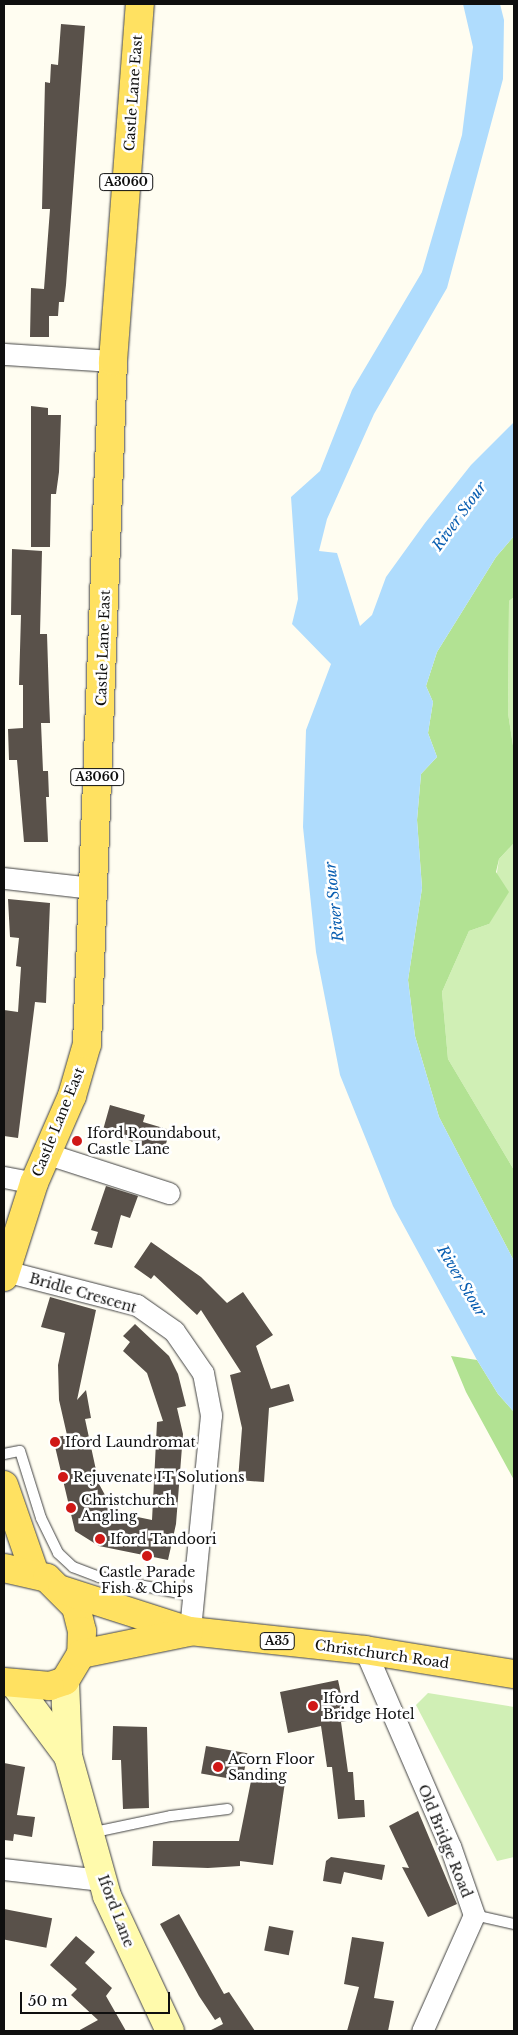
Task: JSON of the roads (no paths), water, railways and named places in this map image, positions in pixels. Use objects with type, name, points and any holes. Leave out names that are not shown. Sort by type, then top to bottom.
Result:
[{"type":"main road","name":"Castle Lane East","points":[[4,1274],[34,1183],[48,1154],[88,1044],[92,888],[113,361],[140,4]]},
{"type":"main road","points":[[5,1496],[35,1574]]},
{"type":"main road","points":[[4,1568],[35,1574],[62,1590],[76,1607],[82,1630],[80,1654],[65,1681],[50,1686],[9,1684]]},
{"type":"main road","name":"Christchurch Road","points":[[62,1590],[190,1632],[365,1650],[514,1674]]},
{"type":"main road","name":"Christchurch Road","points":[[80,1654],[190,1632]]},
{"type":"street","points":[[4,354],[113,361]]},
{"type":"street","points":[[4,878],[92,888]]},
{"type":"street","points":[[48,1154],[169,1193]]},
{"type":"street","points":[[4,1177],[34,1183]]},
{"type":"street","name":"Bridle Crescent","points":[[4,1274],[137,1305],[174,1331],[203,1373],[211,1415],[190,1632]]},
{"type":"street","name":"Old Bridge Road","points":[[365,1650],[450,1846],[474,1915],[422,2031]]},
{"type":"street","name":"Iford Lane","points":[[65,1681],[68,1756],[102,1880],[157,2011],[170,2031]]},
{"type":"street","name":"Iford Lane","points":[[9,1684],[68,1756]]},
{"type":"street","points":[[4,1869],[102,1880]]},
{"type":"lane","points":[[4,1454],[20,1452],[41,1518],[58,1554],[74,1567],[99,1577],[194,1596]]},
{"type":"lane","points":[[89,1833],[171,1816],[228,1810]]},
{"type":"lane","points":[[474,1915],[514,1924]]},
{"type":"water","name":"River Stour","points":[[463,4],[500,4],[504,20],[503,79],[447,288],[374,414],[327,519],[319,551],[337,553],[360,626],[372,615],[386,577],[425,523],[471,465],[514,422],[514,536],[496,557],[437,652],[426,686],[433,702],[428,733],[437,757],[421,774],[417,820],[422,888],[408,980],[415,1036],[439,1117],[514,1261],[514,1412],[498,1394],[477,1360],[393,1206],[340,1075],[316,952],[303,827],[306,730],[331,664],[292,624],[298,599],[291,497],[320,471],[352,390],[422,272],[462,135],[473,47]]},
{"type":"place","name":"Iford Roundabout, Castle Lane","points":[[77,1141]]},
{"type":"place","name":"Iford Laundromat","points":[[55,1442]]},
{"type":"place","name":"Rejuvenate IT Solutions","points":[[63,1477]]},
{"type":"place","name":"Christchurch Angling","points":[[71,1508]]},
{"type":"place","name":"Iford Tandoori","points":[[100,1539]]},
{"type":"place","name":"Castle Parade Fish & Chips","points":[[147,1556]]},
{"type":"place","name":"Iford Bridge Hotel","points":[[313,1706]]},
{"type":"place","name":"Acorn Floor Sanding","points":[[218,1767]]}]
